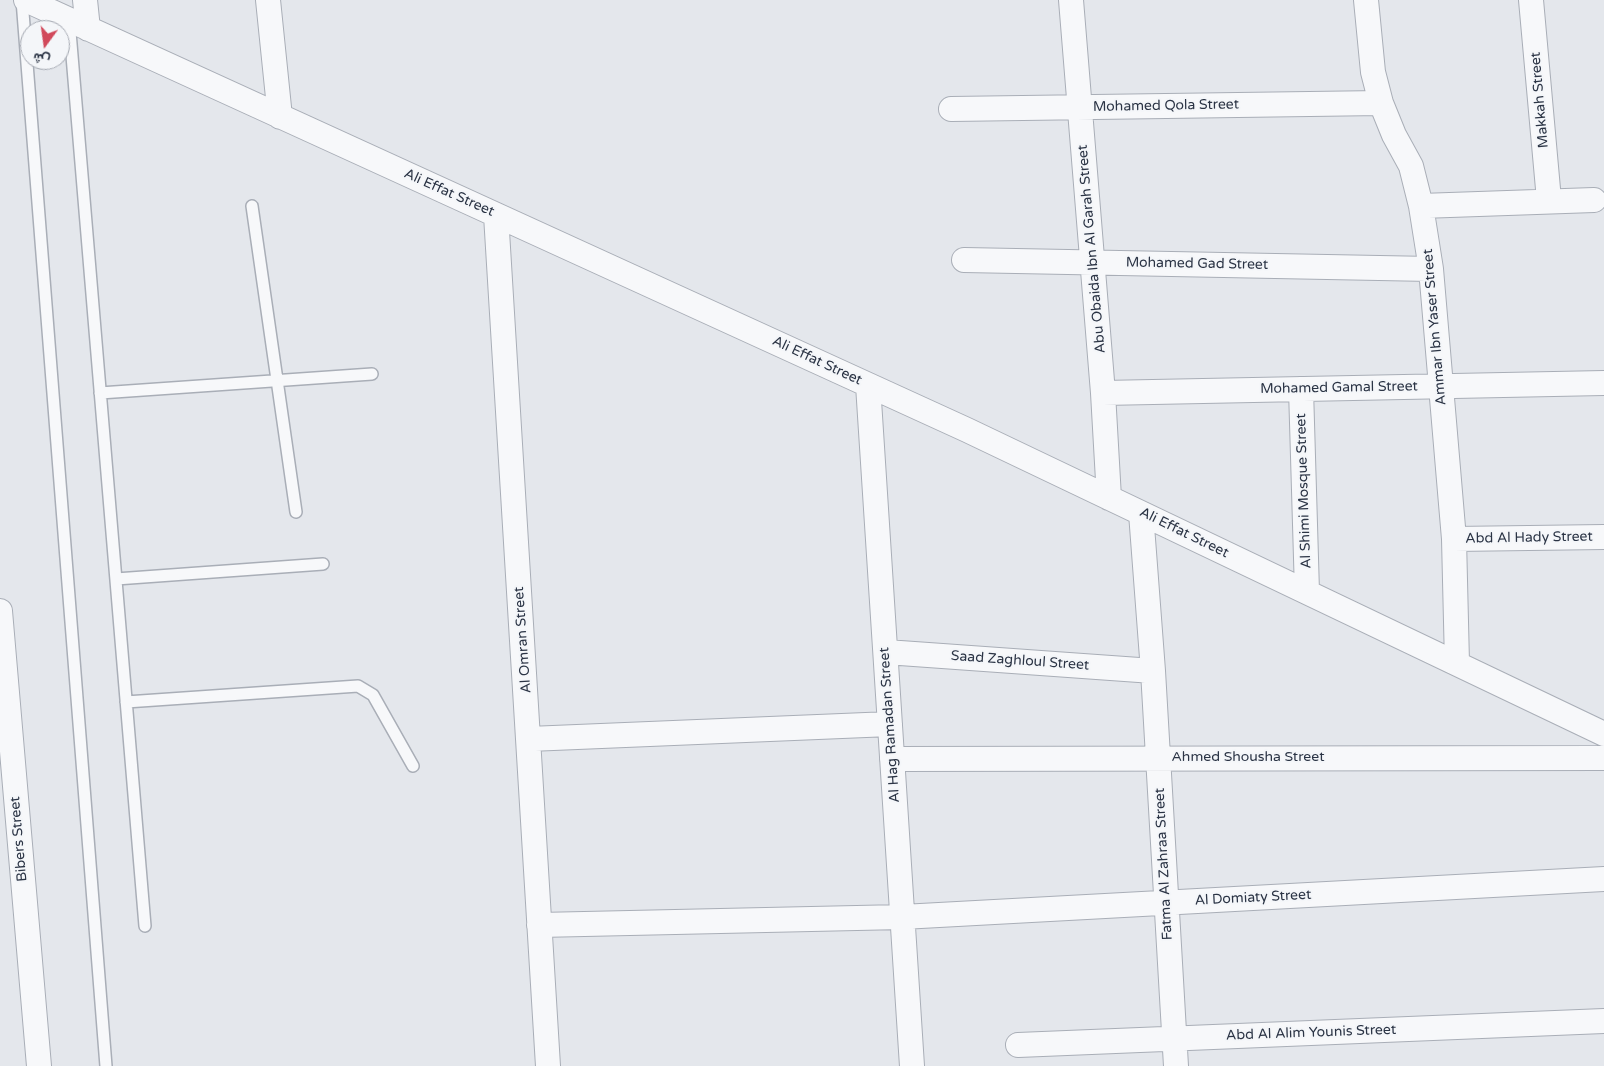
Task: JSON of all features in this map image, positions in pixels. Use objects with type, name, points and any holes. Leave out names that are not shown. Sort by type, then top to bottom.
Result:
[{"type":"street","name":"Ali Effat Street","points":[[24,0],[868,385],[1142,513],[1604,734]]},
{"type":"street","points":[[79,24],[85,0]]},
{"type":"street","points":[[268,0],[280,117]]},
{"type":"street","name":"Abu Obaida Ibn Al Garah Street","points":[[1071,0],[1103,393],[1109,498]]},
{"type":"street","name":"Ammar Ibn Yaser Street","points":[[1366,0],[1373,72],[1381,103],[1394,135],[1410,166],[1421,206],[1431,269],[1454,539],[1457,663]]},
{"type":"street","name":"Makkah Street","points":[[1531,0],[1549,200]]},
{"type":"street","name":"Mohamed Qola Street","points":[[951,109],[1381,103]]},
{"type":"street","points":[[1421,206],[1549,200],[1594,200]]},
{"type":"street","name":"Al Omran Street","points":[[496,215],[548,1066]]},
{"type":"street","name":"Mohamed Gad Street","points":[[964,260],[1431,269]]},
{"type":"street","name":"Mohamed Gamal Street","points":[[1103,393],[1604,383]]},
{"type":"street","name":"Al Hag Ramadan Street","points":[[868,385],[912,1066]]},
{"type":"street","name":"Al Shimi Mosque Street","points":[[1301,389],[1307,592]]},
{"type":"street","name":"Fatma Al Zahraa Street","points":[[1142,513],[1176,1066]]},
{"type":"street","name":"Abd Al Hady Street","points":[[1454,539],[1604,537]]},
{"type":"street","name":"Bibers Street","points":[[0,611],[39,1066]]},
{"type":"street","name":"Saad Zaghloul Street","points":[[886,652],[1153,671]]},
{"type":"street","points":[[529,739],[890,724]]},
{"type":"street","name":"Ahmed Shousha Street","points":[[892,759],[1158,757],[1604,758]]},
{"type":"street","name":"Al Domiaty Street","points":[[539,925],[902,917],[1604,879]]},
{"type":"street","name":"Abd Al Alim Younis Street","points":[[1018,1045],[1604,1021]]},
{"type":"lane","points":[[24,0],[106,1066]]},
{"type":"lane","points":[[79,24],[100,393],[145,926]]},
{"type":"lane","points":[[252,206],[296,512]]},
{"type":"lane","points":[[100,393],[372,374]]},
{"type":"lane","points":[[116,579],[323,564]]},
{"type":"lane","points":[[126,702],[358,686],[373,695],[413,766]]}]
